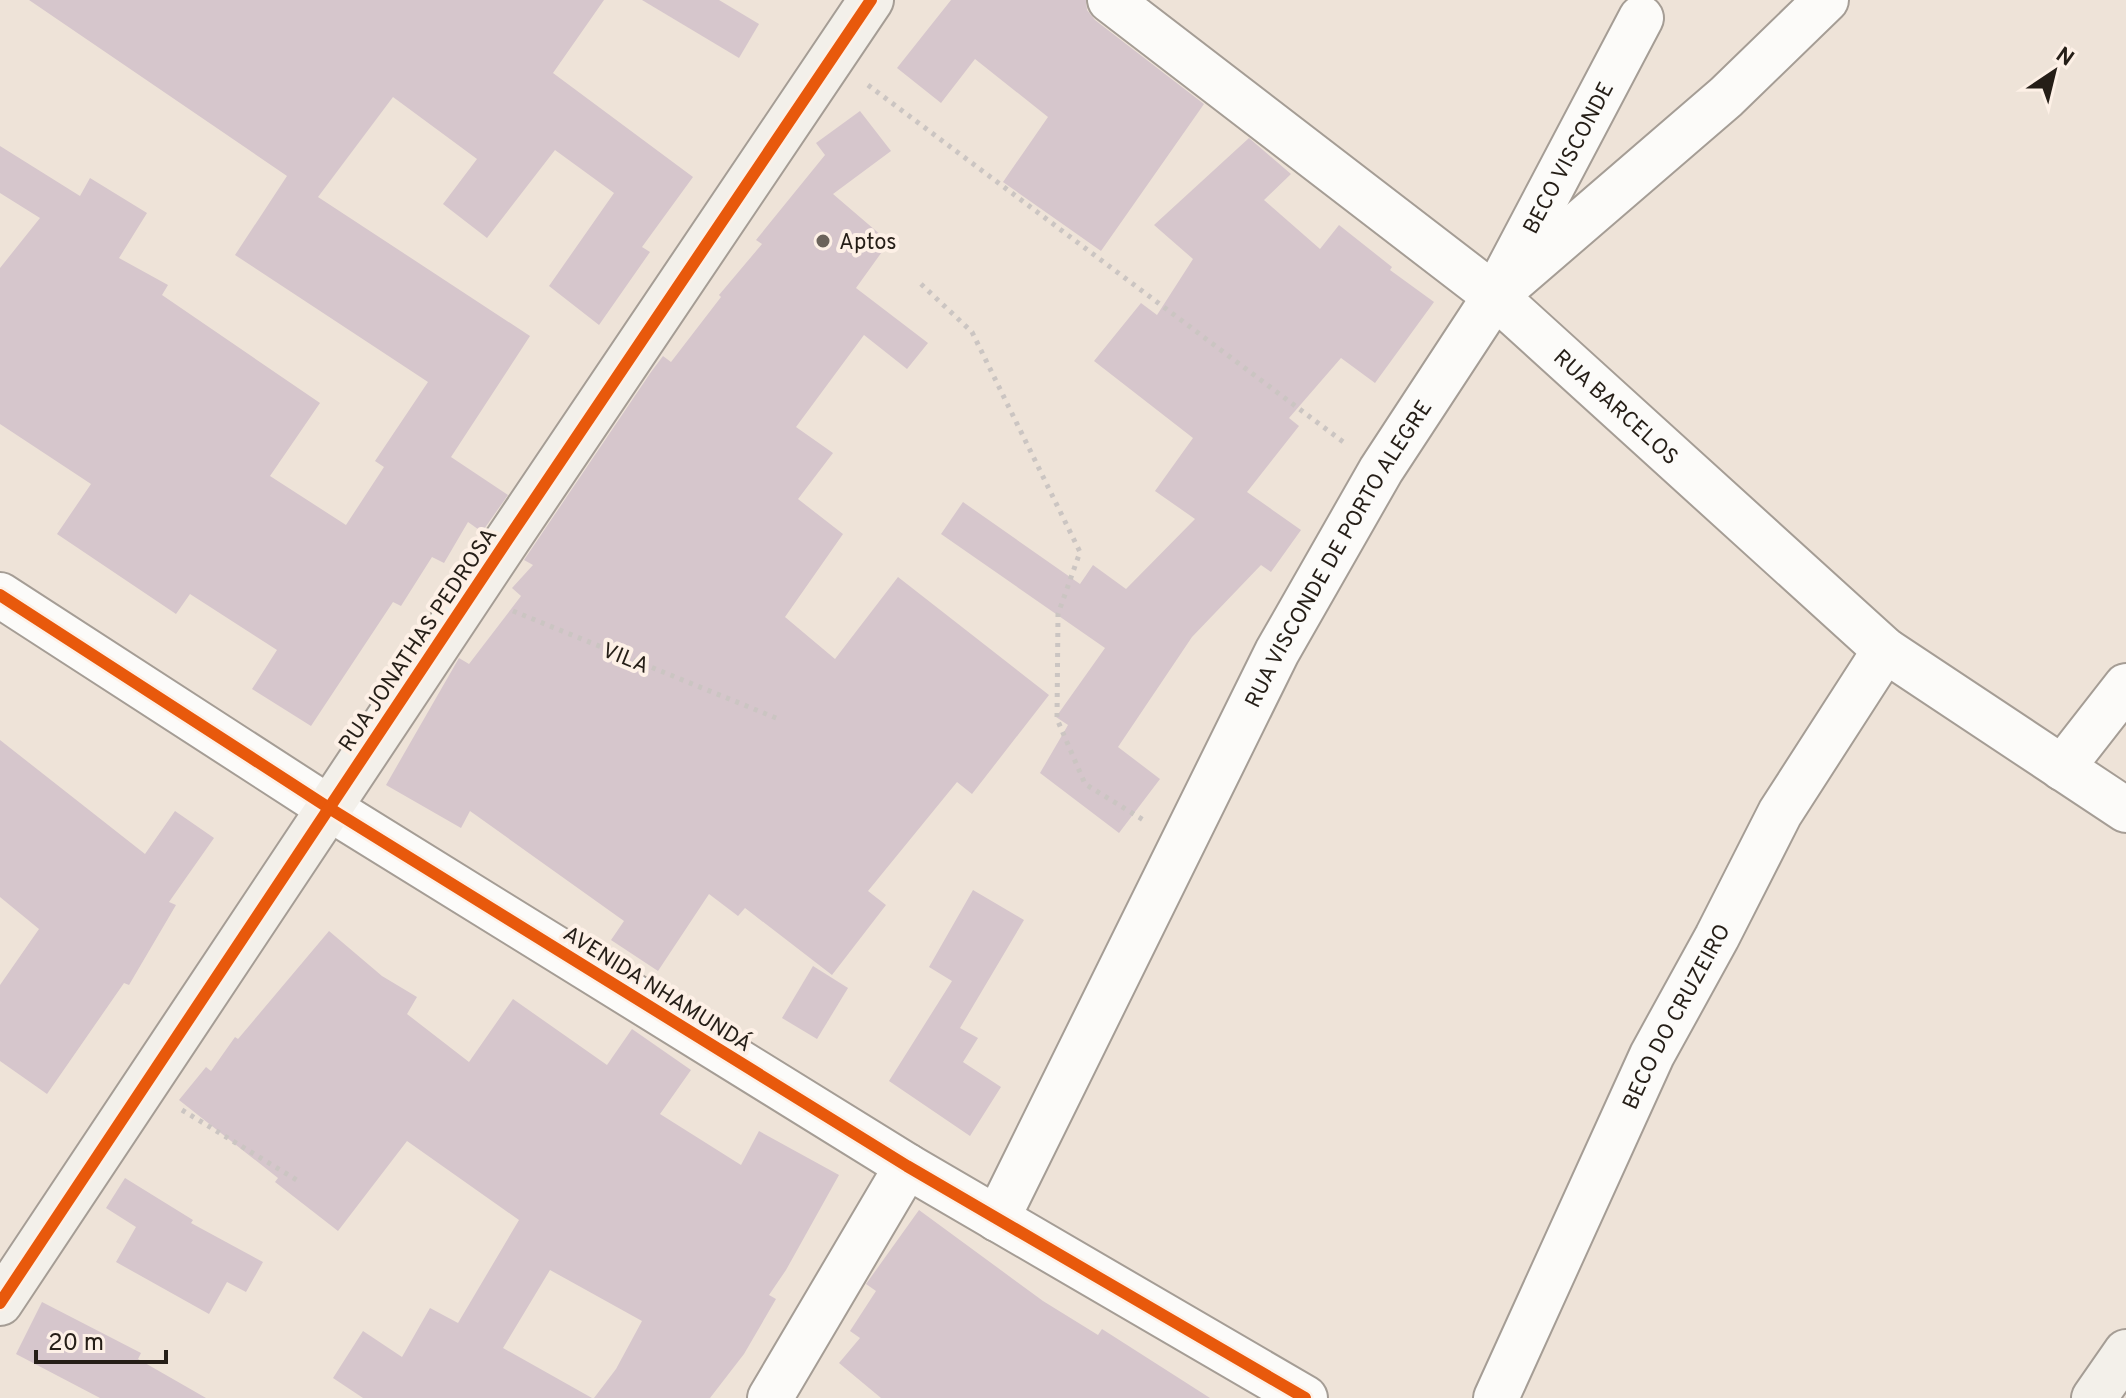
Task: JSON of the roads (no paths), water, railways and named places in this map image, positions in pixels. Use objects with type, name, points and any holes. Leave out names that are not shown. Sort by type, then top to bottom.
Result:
[{"type":"street","name":"RUA JONATHAS PEDROSA","points":[[0,1303],[871,0]]},
{"type":"street","name":"RUA BARCELOS","points":[[1110,0],[1495,296],[1885,650],[2126,810]]},
{"type":"street","name":"RUA VISCONDE DE PORTO ALEGRE","points":[[997,1219],[1277,652],[1381,470],[1495,296],[1726,97],[1826,0]]},
{"type":"street","name":"BECO VISCONDE","points":[[1495,296],[1641,18]]},
{"type":"street","name":"AVENIDA NHAMUNDÁ","points":[[0,595],[329,808],[907,1166],[1305,1398]]},
{"type":"street","name":"BECO DO CRUZEIRO","points":[[1496,1398],[1652,1055],[1780,813],[1885,650]]},
{"type":"street","points":[[2062,768],[2126,686]]},
{"type":"street","points":[[770,1398],[907,1166]]},
{"type":"street","points":[[2094,1398],[2126,1352]]},
{"type":"place","name":"Aptos","points":[[823,241]]}]
